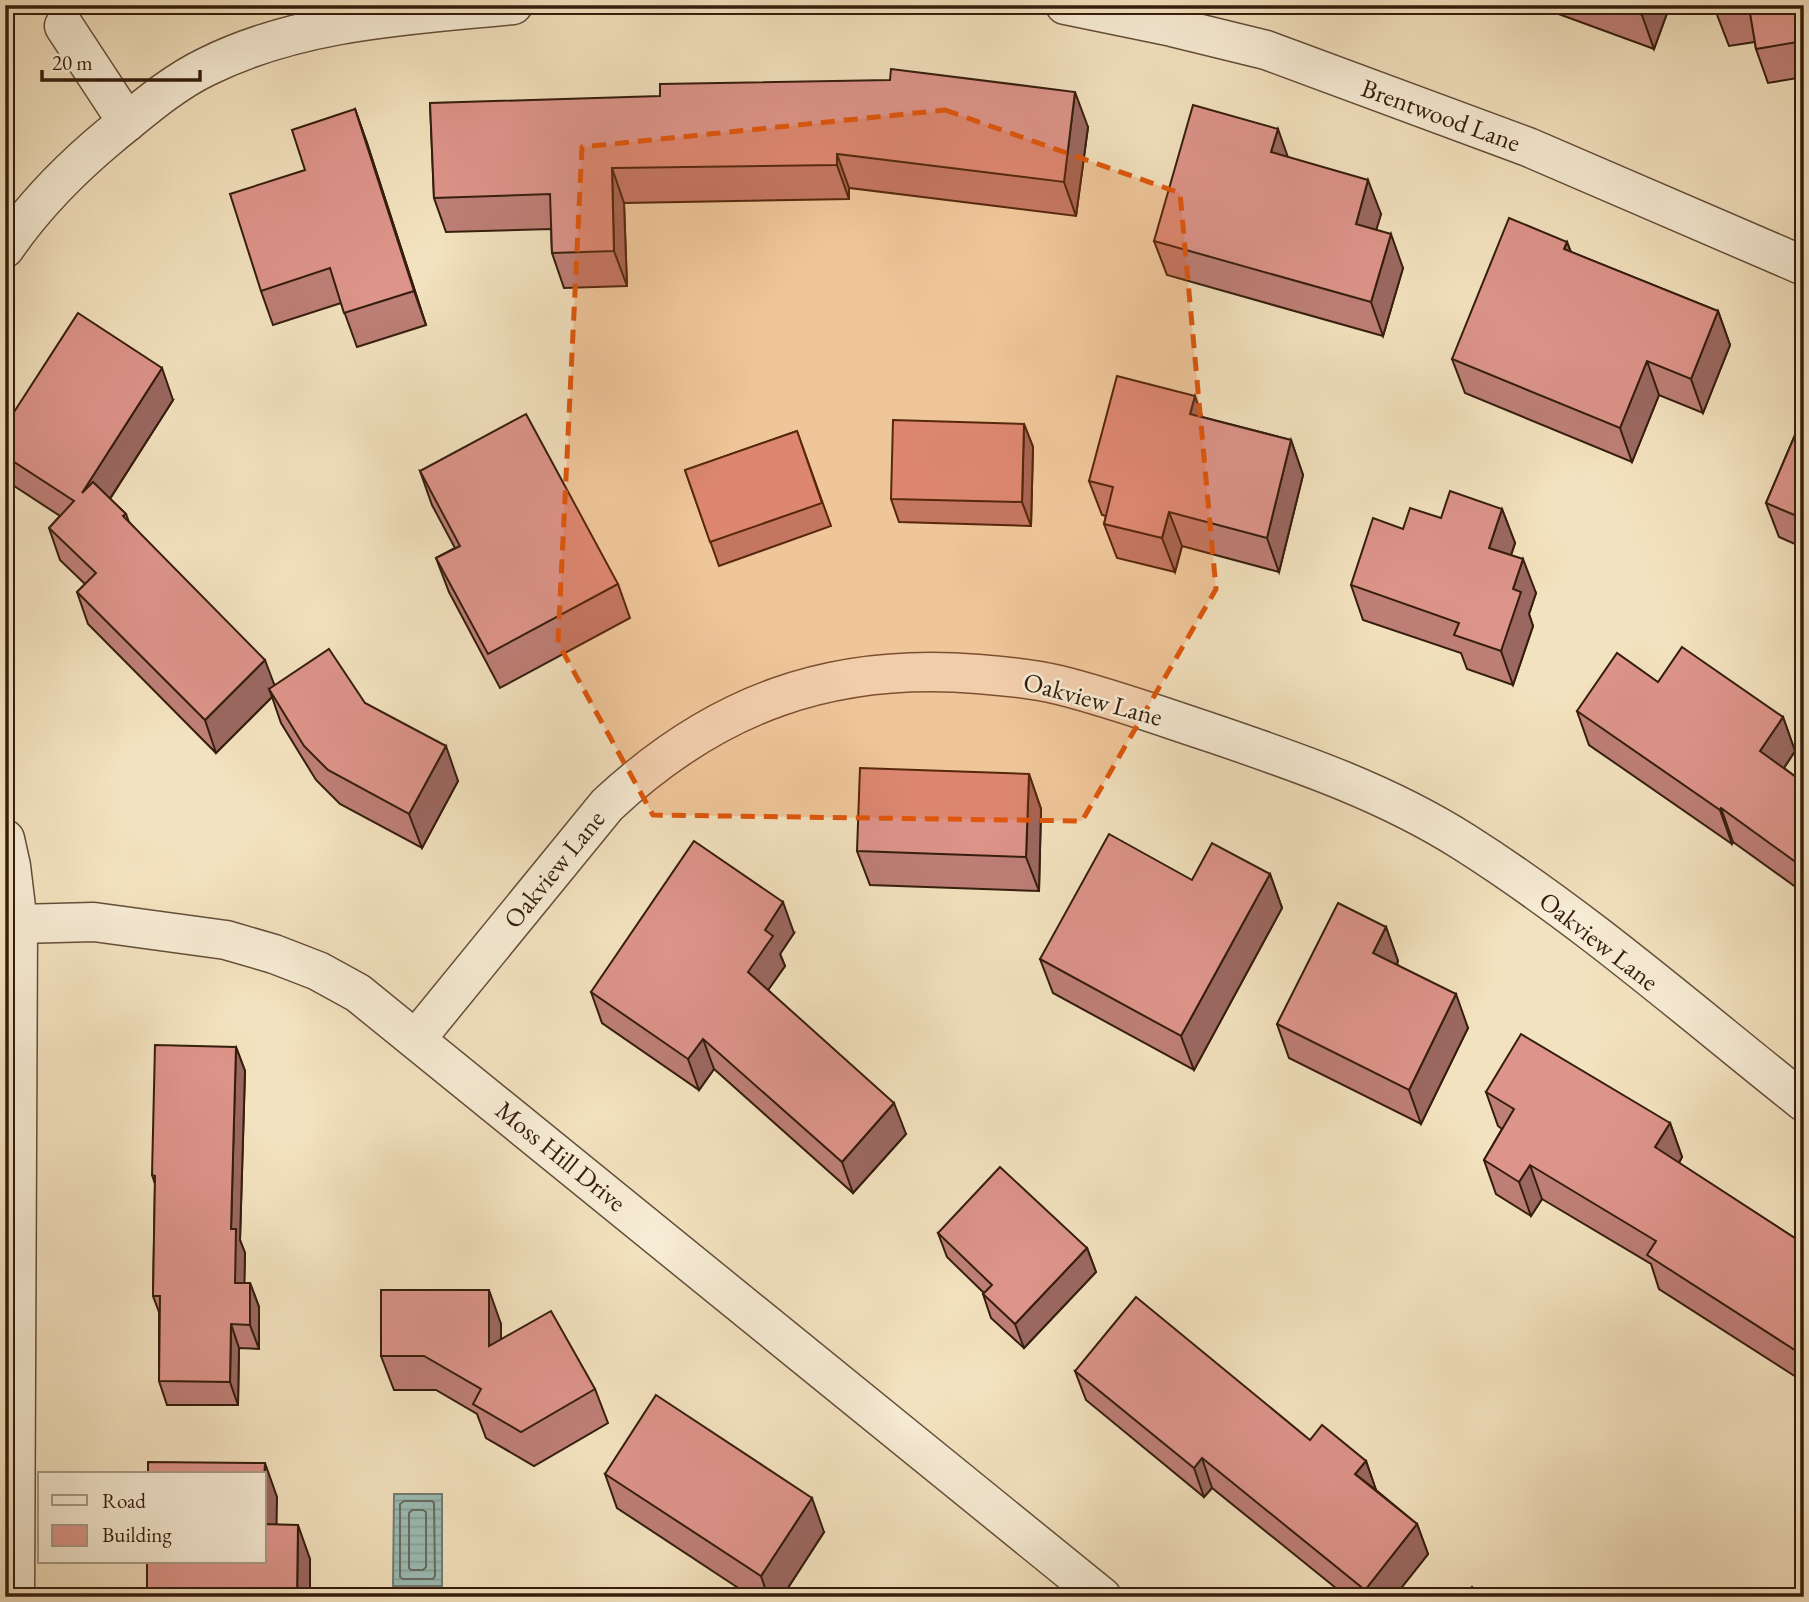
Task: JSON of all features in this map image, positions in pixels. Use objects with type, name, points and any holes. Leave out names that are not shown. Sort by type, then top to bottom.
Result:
[{"type":"street","points":[[5,248],[25,218],[53,187],[127,122],[205,67],[251,48],[300,33],[408,15],[513,5]]},
{"type":"street","name":"Brentwood Lane","points":[[1065,5],[1266,50],[1528,146],[1804,266]]},
{"type":"street","points":[[64,26],[127,122]]},
{"type":"street","name":"Oakview Lane","points":[[416,1039],[607,804],[643,771],[685,741],[727,718],[775,698],[828,681],[885,672],[941,671],[1056,684],[1120,702],[1298,763],[1350,783],[1404,809],[1460,840],[1519,878],[1804,1102]]},
{"type":"street","points":[[5,839],[18,924],[15,1597]]},
{"type":"street","name":"Moss Hill Drive","points":[[18,924],[94,922],[226,940],[318,971],[358,993],[1102,1597]]},
{"type":"highlighted area","points":[[945,110],[1180,193],[1216,589],[1082,821],[653,815],[558,643],[582,147]]},
{"type":"water","points":[[394,1494],[442,1494],[442,1586],[393,1586]]},
{"type":"building","points":[[1616,5],[1645,5],[1642,15]]},
{"type":"building","points":[[1715,5],[1804,5],[1804,41],[1756,49],[1749,7],[1716,12]]},
{"type":"building","points":[[891,69],[1075,92],[1064,182],[837,154],[837,165],[612,168],[614,251],[552,253],[550,194],[434,198],[430,103],[660,96],[660,84],[890,80]]},
{"type":"building","points":[[1193,105],[1278,129],[1271,152],[1368,180],[1356,224],[1391,234],[1371,302],[1154,241]]},
{"type":"building","points":[[355,109],[414,291],[344,313],[330,268],[261,291],[230,194],[305,170],[292,130]]},
{"type":"building","points":[[1509,218],[1567,242],[1564,249],[1718,311],[1691,379],[1647,361],[1620,428],[1452,359]]},
{"type":"building","points":[[78,313],[162,368],[82,493],[93,482],[265,660],[205,720],[77,592],[96,573],[49,528],[74,501],[5,456],[5,426]]},
{"type":"building","points":[[1117,376],[1195,396],[1190,414],[1291,440],[1267,538],[1169,512],[1162,538],[1104,524],[1113,487],[1089,481]]},
{"type":"building","points":[[526,414],[618,584],[488,654],[436,558],[460,546],[420,471]]},
{"type":"building","points":[[1804,414],[1804,519],[1766,503]]},
{"type":"building","points":[[893,420],[1024,424],[1022,502],[891,499]]},
{"type":"building","points":[[797,431],[822,503],[710,542],[685,470]]},
{"type":"building","points":[[1450,491],[1502,509],[1489,548],[1523,559],[1513,589],[1521,592],[1501,651],[1454,635],[1459,623],[1351,585],[1373,518],[1403,529],[1410,508],[1441,518]]},
{"type":"building","points":[[1682,647],[1783,717],[1760,751],[1804,783],[1804,868],[1721,808],[1720,810],[1577,711],[1617,653],[1658,682]]},
{"type":"building","points":[[329,649],[365,703],[446,746],[409,814],[328,770],[304,746],[269,689]]},
{"type":"building","points":[[860,768],[1029,774],[1026,857],[857,851]]},
{"type":"building","points":[[1109,834],[1192,880],[1212,843],[1270,874],[1181,1036],[1040,959]]},
{"type":"building","points":[[694,841],[783,902],[765,930],[773,936],[748,972],[894,1103],[842,1162],[703,1039],[688,1059],[591,992]]},
{"type":"building","points":[[1338,903],[1386,927],[1373,953],[1456,994],[1409,1090],[1277,1024]]},
{"type":"building","points":[[1521,1034],[1670,1123],[1655,1147],[1804,1244],[1804,1356],[1647,1255],[1656,1241],[1530,1165],[1519,1182],[1484,1160],[1514,1109],[1486,1092]]},
{"type":"building","points":[[155,1045],[236,1047],[231,1229],[236,1229],[235,1283],[250,1283],[250,1325],[231,1324],[230,1382],[159,1381],[160,1296],[153,1296]]},
{"type":"building","points":[[1000,1167],[1087,1248],[1015,1324],[983,1294],[992,1285],[938,1233]]},
{"type":"building","points":[[381,1290],[489,1290],[489,1346],[551,1311],[595,1389],[521,1432],[473,1404],[481,1389],[424,1356],[381,1356]]},
{"type":"building","points":[[1136,1297],[1310,1440],[1322,1425],[1366,1461],[1355,1474],[1417,1524],[1365,1590],[1202,1458],[1194,1468],[1075,1371]]},
{"type":"building","points":[[656,1395],[812,1498],[761,1576],[605,1474]]},
{"type":"building","points":[[148,1462],[265,1463],[264,1472],[148,1472]]},
{"type":"building","points":[[266,1524],[298,1525],[297,1597],[147,1597],[147,1564],[266,1564]]},
{"type":"building","points":[[1472,1587],[1481,1597],[1461,1597]]}]
